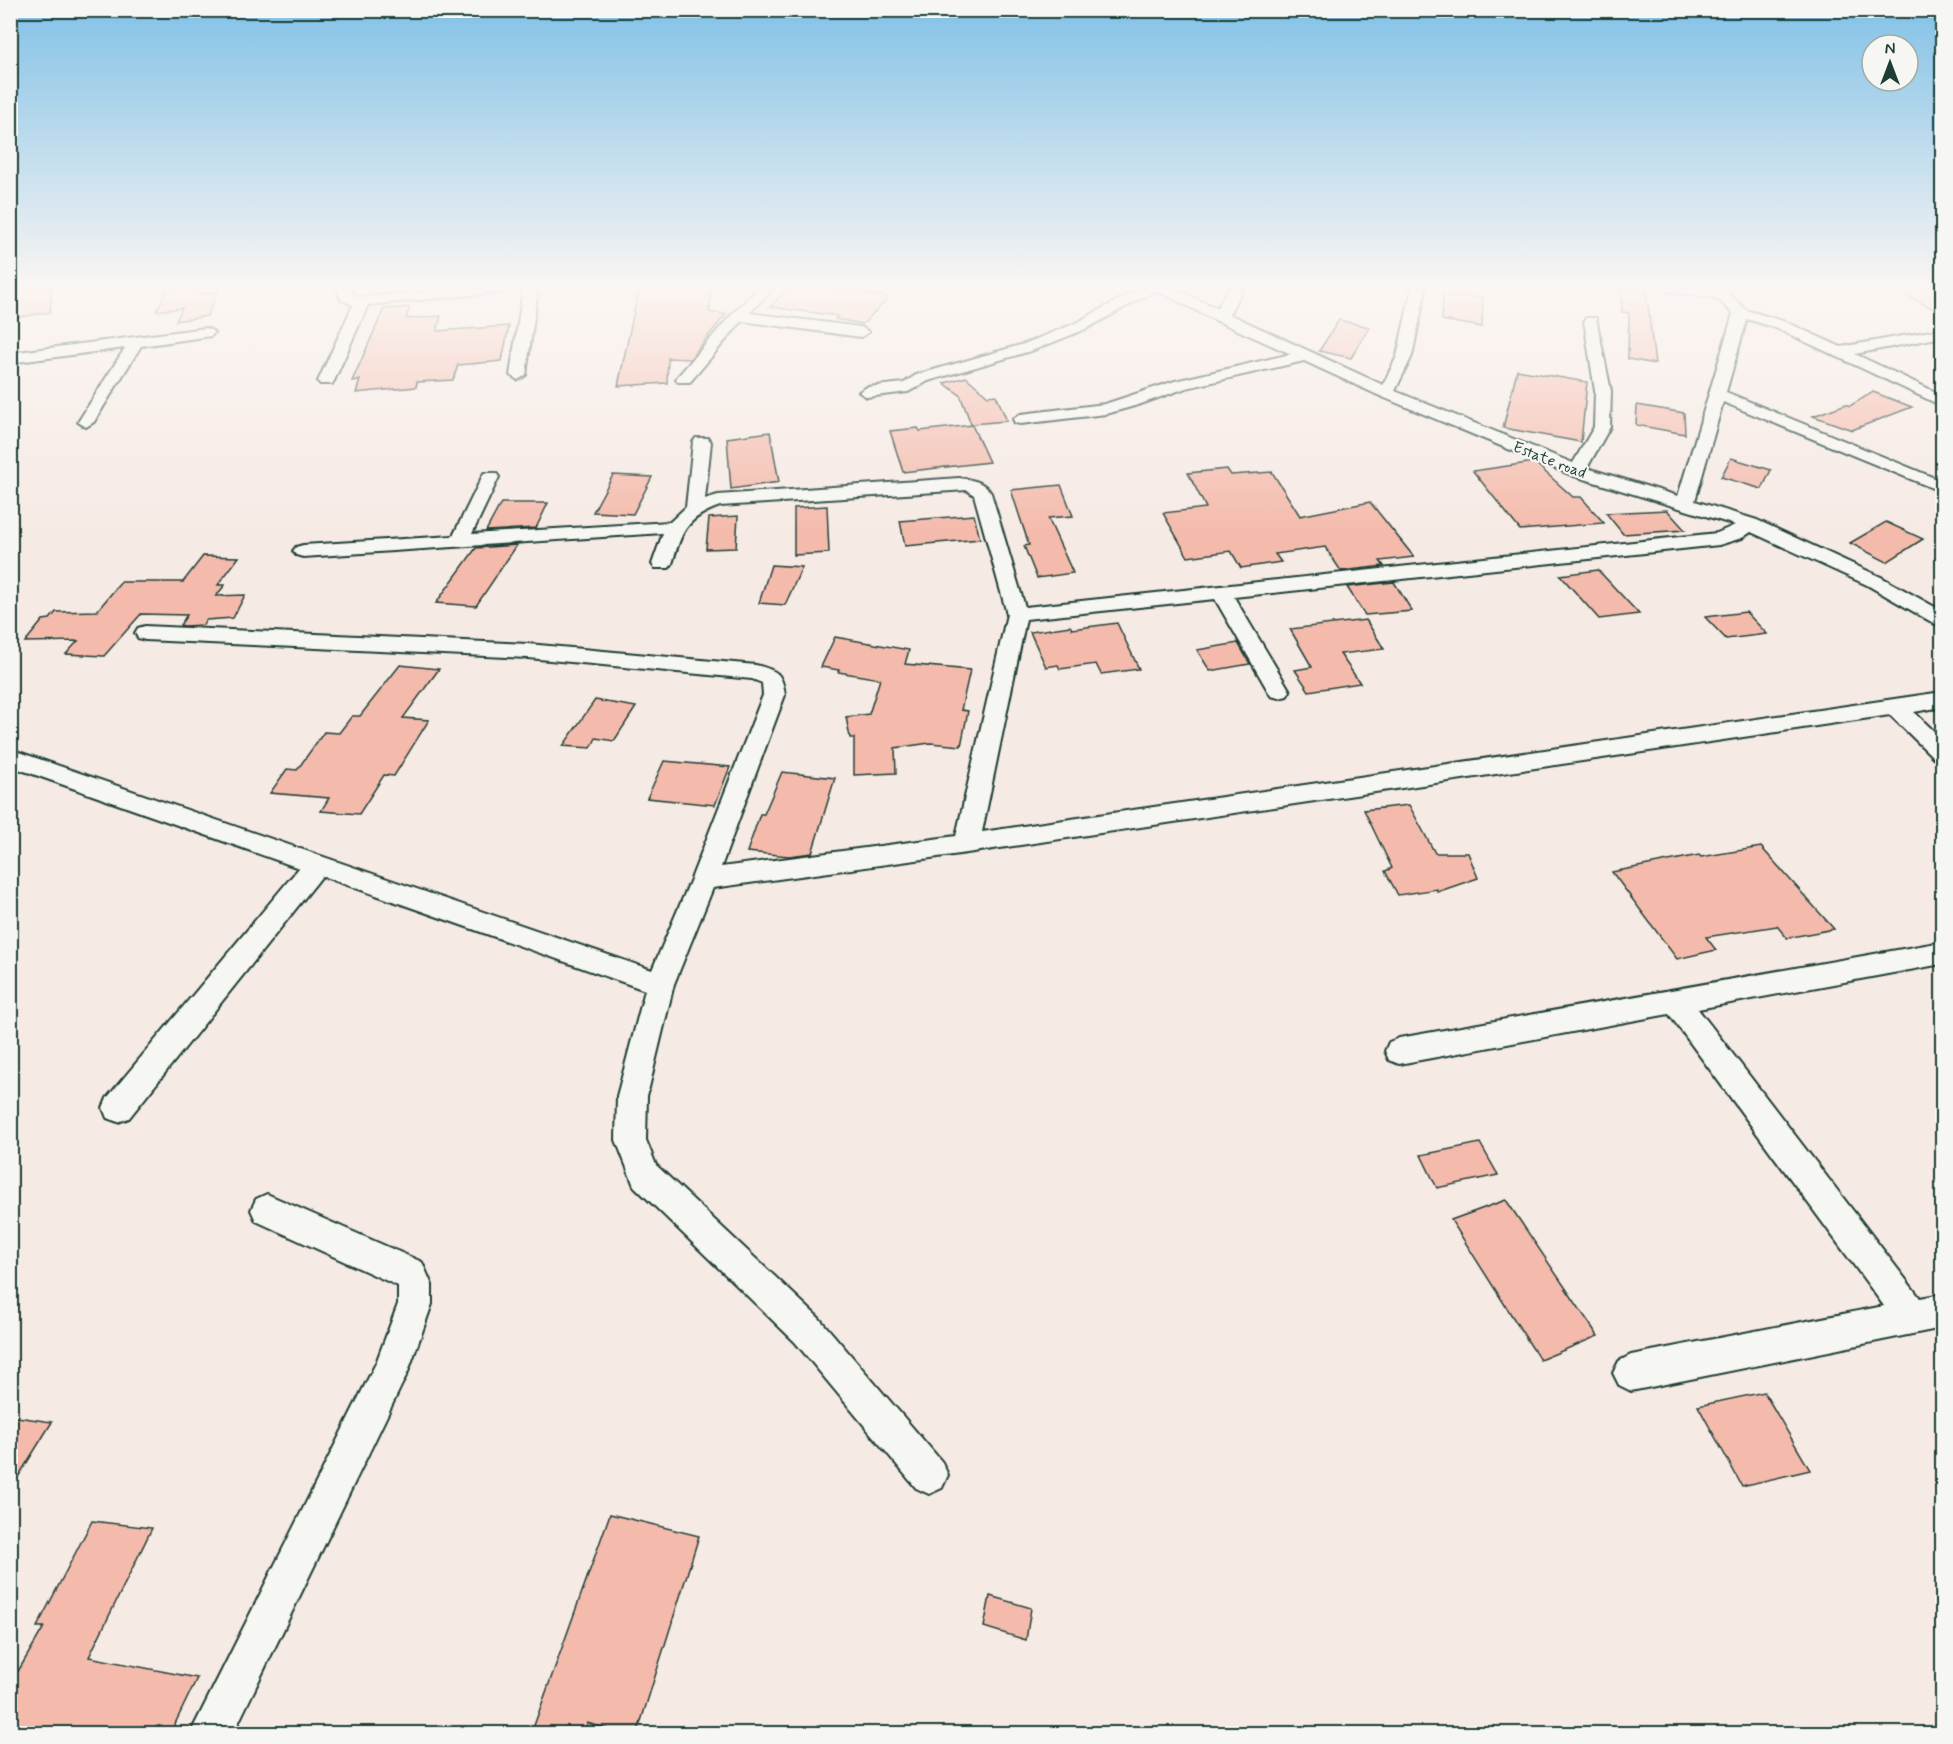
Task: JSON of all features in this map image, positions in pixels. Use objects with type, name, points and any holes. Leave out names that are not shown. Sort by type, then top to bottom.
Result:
[{"type":"street","points":[[86,422],[118,369]]},
{"type":"street","points":[[326,381],[331,369]]},
{"type":"street","points":[[518,375],[519,369]]},
{"type":"street","points":[[684,379],[692,369]]},
{"type":"street","points":[[867,392],[908,387],[922,378],[952,369]]},
{"type":"street","points":[[1021,418],[1106,409],[1181,384],[1245,369]]},
{"type":"street","name":"Estate road","points":[[1334,369],[1577,471],[1750,524],[1874,581],[1942,619]]},
{"type":"street","points":[[1386,393],[1400,369]]},
{"type":"street","points":[[1577,471],[1602,427],[1603,391],[1600,369]]},
{"type":"street","points":[[1685,503],[1724,369]]},
{"type":"street","points":[[1876,369],[1942,401]]},
{"type":"street","points":[[1717,394],[1942,487]]},
{"type":"street","points":[[695,508],[702,442]]},
{"type":"street","points":[[459,542],[490,477]]},
{"type":"street","points":[[662,564],[674,528],[695,508],[718,501],[959,483],[972,485],[982,493],[1017,614],[967,844]]},
{"type":"street","points":[[1017,614],[1719,539],[1735,534],[1750,524]]},
{"type":"street","points":[[303,551],[674,528]]},
{"type":"street","points":[[1221,592],[1279,692]]},
{"type":"street","points":[[145,633],[528,651],[756,672],[772,680],[774,695],[704,879],[660,984],[632,1096],[632,1140],[645,1175],[807,1330],[928,1475]]},
{"type":"street","points":[[704,879],[967,844],[1942,700]]},
{"type":"street","points":[[1896,708],[1942,752]]},
{"type":"street","points":[[10,757],[660,984]]},
{"type":"street","points":[[118,1108],[317,864]]},
{"type":"street","points":[[1399,1051],[1942,953]]},
{"type":"street","points":[[1631,1373],[1928,1314],[1675,1000]]},
{"type":"street","points":[[211,1734],[390,1372],[415,1304],[414,1280],[410,1274],[267,1210]]},
{"type":"building","points":[[357,369],[457,369],[453,380],[417,382],[416,387],[356,393],[360,380],[352,381]]},
{"type":"building","points":[[622,369],[668,369],[667,383],[618,386]]},
{"type":"building","points":[[1517,370],[1587,382],[1581,442],[1503,428]]},
{"type":"building","points":[[966,377],[988,396],[996,395],[1007,421],[971,424],[960,395],[944,383]]},
{"type":"building","points":[[1873,392],[1912,407],[1852,430],[1813,416],[1846,404],[1850,406]]},
{"type":"building","points":[[1637,405],[1684,413],[1685,434],[1636,425]]},
{"type":"building","points":[[972,425],[989,462],[903,472],[890,431],[918,428],[920,431]]},
{"type":"building","points":[[770,432],[779,482],[731,489],[727,438]]},
{"type":"building","points":[[1731,458],[1771,470],[1762,489],[1721,477]]},
{"type":"building","points":[[1534,462],[1573,497],[1581,497],[1604,523],[1520,530],[1473,471]]},
{"type":"building","points":[[1227,469],[1231,475],[1272,472],[1300,516],[1370,502],[1414,557],[1380,561],[1384,566],[1341,571],[1325,547],[1275,554],[1281,562],[1241,568],[1231,551],[1188,557],[1163,513],[1206,508],[1188,473]]},
{"type":"building","points":[[613,475],[652,477],[633,514],[593,512]]},
{"type":"building","points":[[1061,485],[1073,516],[1048,518],[1073,573],[1037,578],[1024,546],[1029,545],[1011,490]]},
{"type":"building","points":[[501,503],[548,503],[536,528],[486,531]]},
{"type":"building","points":[[827,506],[829,553],[794,555],[794,508]]},
{"type":"building","points":[[1667,510],[1685,530],[1623,534],[1606,513]]},
{"type":"building","points":[[974,515],[980,539],[905,546],[900,521]]},
{"type":"building","points":[[738,516],[736,548],[706,549],[709,518]]},
{"type":"building","points":[[1886,522],[1923,539],[1887,562],[1850,543]]},
{"type":"building","points":[[517,545],[476,606],[436,603],[476,548]]},
{"type":"building","points":[[203,556],[239,557],[218,585],[225,585],[216,596],[245,595],[233,618],[206,620],[203,625],[184,626],[180,625],[187,615],[141,614],[104,656],[66,654],[78,641],[25,642],[43,620],[50,619],[56,612],[97,611],[121,582],[183,582]]},
{"type":"building","points":[[771,565],[802,567],[785,605],[759,603]]},
{"type":"building","points":[[1598,570],[1639,614],[1599,619],[1560,575]]},
{"type":"building","points":[[1394,582],[1412,611],[1365,615],[1347,587]]},
{"type":"building","points":[[1746,612],[1767,634],[1726,639],[1705,617]]},
{"type":"building","points":[[1366,620],[1384,649],[1340,654],[1360,683],[1309,691],[1295,670],[1312,667],[1290,629]]},
{"type":"building","points":[[1117,623],[1139,669],[1101,674],[1096,664],[1060,669],[1058,665],[1046,667],[1030,632],[1070,626],[1072,629]]},
{"type":"building","points":[[835,637],[909,650],[905,664],[970,670],[961,710],[968,711],[961,746],[930,743],[895,748],[896,773],[854,775],[854,738],[850,738],[846,717],[869,714],[880,679],[821,667]]},
{"type":"building","points":[[1238,643],[1250,664],[1210,671],[1197,650]]},
{"type":"building","points":[[400,665],[439,669],[403,718],[429,720],[394,776],[384,775],[359,814],[321,811],[329,798],[270,793],[287,769],[297,770],[324,732],[339,733],[352,716],[360,716]]},
{"type":"building","points":[[595,700],[636,707],[614,741],[596,738],[591,748],[563,746]]},
{"type":"building","points":[[664,761],[730,767],[715,805],[647,798]]},
{"type":"building","points":[[782,772],[835,778],[812,853],[789,856],[747,852],[760,814],[764,814]]},
{"type":"building","points":[[1409,805],[1435,853],[1468,853],[1478,878],[1437,892],[1437,889],[1398,895],[1385,871],[1392,868],[1364,810]]},
{"type":"building","points":[[1761,847],[1834,929],[1787,938],[1777,926],[1706,937],[1716,950],[1677,959],[1612,872],[1699,855],[1701,857]]},
{"type":"building","points":[[1480,1143],[1498,1175],[1437,1188],[1421,1155]]},
{"type":"building","points":[[1506,1200],[1598,1336],[1540,1360],[1451,1220]]},
{"type":"building","points":[[1764,1392],[1810,1470],[1742,1486],[1698,1406]]},
{"type":"building","points":[[10,1416],[52,1422],[10,1490]]},
{"type":"building","points":[[610,1514],[699,1536],[637,1734],[625,1734],[587,1723],[586,1734],[531,1734]]},
{"type":"building","points":[[92,1521],[152,1528],[89,1657],[197,1678],[170,1734],[10,1734],[10,1685],[44,1627],[37,1627]]},
{"type":"building","points":[[990,1596],[1031,1608],[1026,1640],[984,1627]]}]
